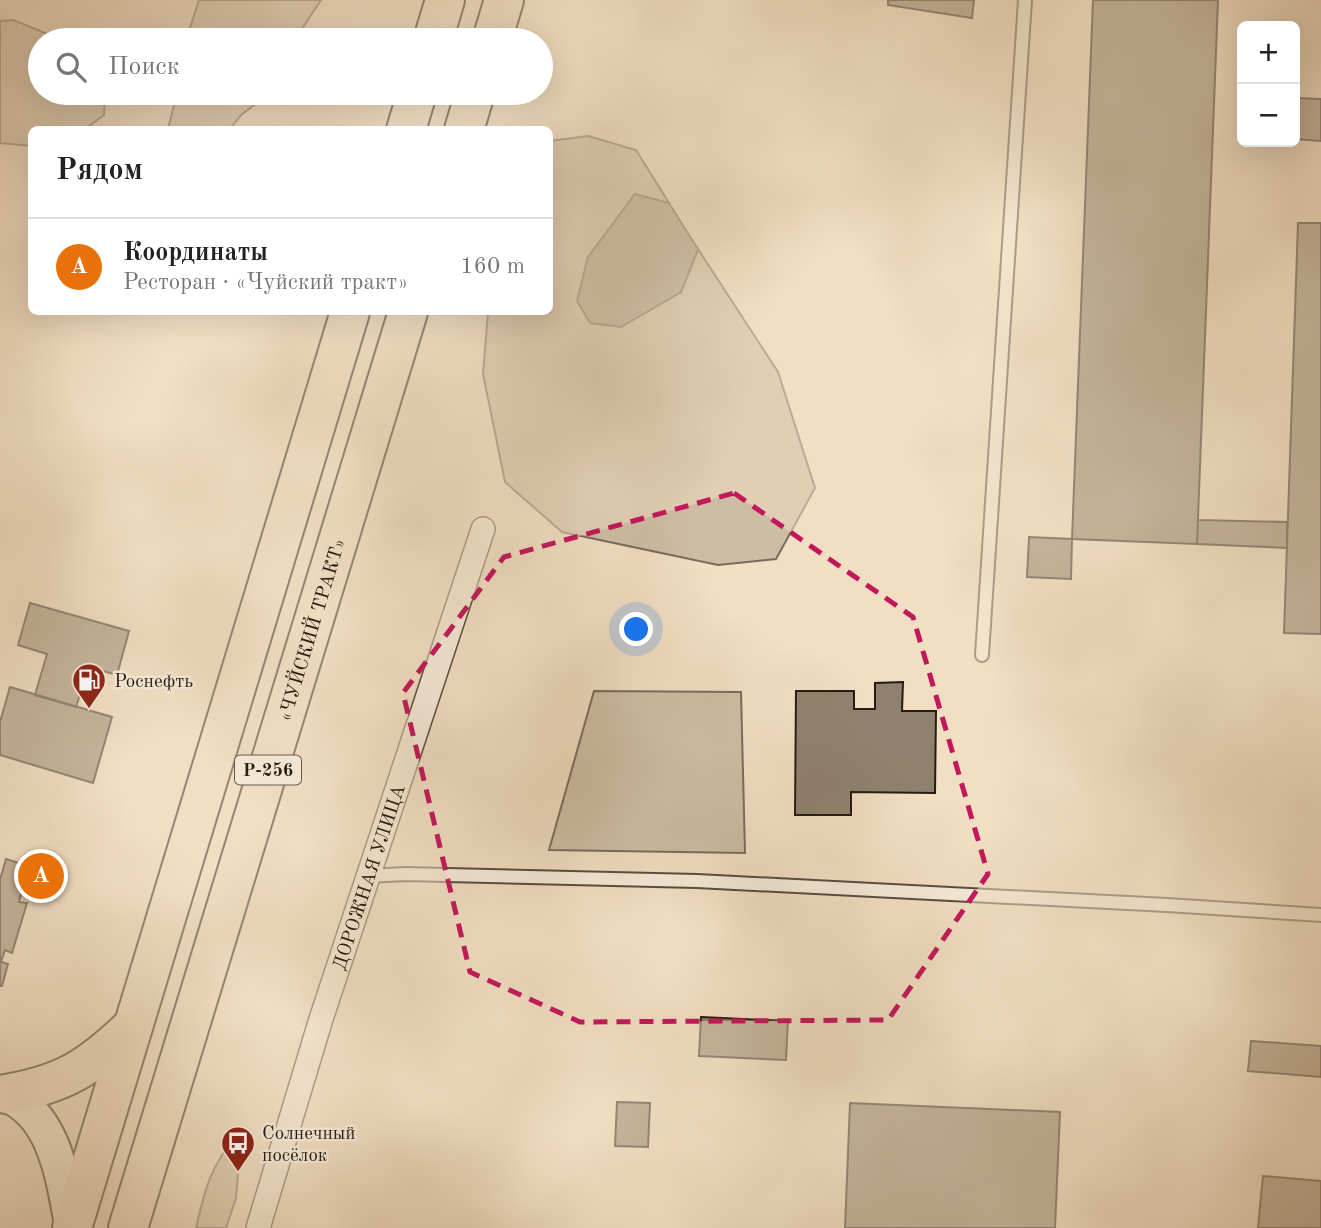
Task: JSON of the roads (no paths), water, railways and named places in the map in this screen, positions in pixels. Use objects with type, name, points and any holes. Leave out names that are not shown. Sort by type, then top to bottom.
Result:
[{"type":"highway","points":[[437,28],[445,0]]},
{"type":"highway","points":[[496,28],[504,0]]},
{"type":"highway","points":[[406,126],[413,105]]},
{"type":"highway","points":[[465,126],[471,105]]},
{"type":"highway","name":"Р-256","points":[[72,1227],[349,315]]},
{"type":"highway","name":"«ЧУЙСКИЙ ТРАКТ»","points":[[128,1228],[407,315]]},
{"type":"highway","points":[[3,1094],[41,1088],[66,1078],[105,1052],[132,1026]]},
{"type":"street","name":"ДОРОЖНАЯ УЛИЦА","points":[[258,1228],[321,1018],[483,529]]},
{"type":"street","points":[[3,1094],[28,1110],[45,1130],[59,1166],[72,1227]]},
{"type":"lane","points":[[982,655],[1025,0]]},
{"type":"lane","points":[[368,876],[405,874],[696,881],[1321,915]]},
{"type":"place","name":"Роснефть","points":[[89,710]]},
{"type":"place","name":"Координаты","points":[[41,876]]},
{"type":"place","name":"Солнечный посёлок","points":[[238,1173]]}]
